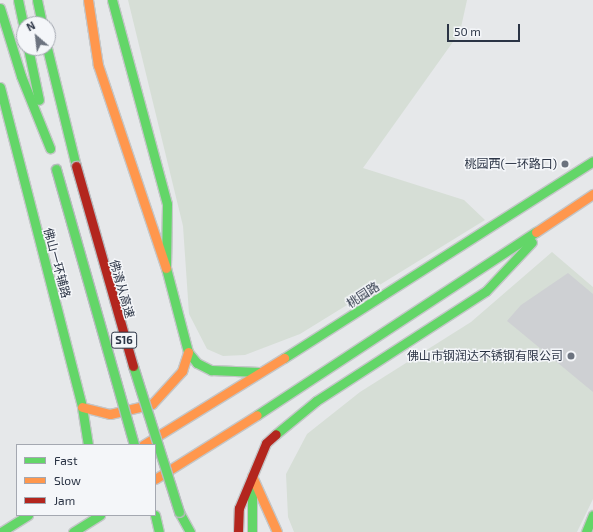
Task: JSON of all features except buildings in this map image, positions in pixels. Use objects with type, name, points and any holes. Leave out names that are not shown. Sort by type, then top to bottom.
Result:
[{"type":"main road","points":[[18,0],[21,16]]},
{"type":"main road","points":[[37,0],[40,16]]},
{"type":"main road","points":[[79,0],[98,65],[166,268],[188,352],[197,363],[211,370],[262,372]]},
{"type":"main road","points":[[88,0],[98,65]]},
{"type":"main road","points":[[112,0],[167,204],[166,268]]},
{"type":"main road","points":[[0,8],[21,76],[50,148]]},
{"type":"main road","name":"S16","points":[[30,56],[50,148],[134,444]]},
{"type":"main road","name":"佛清从高速","points":[[49,56],[76,166],[119,322],[186,532]]},
{"type":"main road","name":"佛山一环辅路","points":[[0,87],[82,407],[88,444]]},
{"type":"main road","name":"桃园路","points":[[145,444],[262,372],[593,161]]},
{"type":"main road","points":[[156,479],[349,358],[593,194]]},
{"type":"main road","points":[[238,532],[239,508],[266,443],[316,401],[486,291],[548,224]]},
{"type":"main road","points":[[82,407],[110,414],[152,404],[182,371],[188,352]]},
{"type":"main road","points":[[252,476],[252,532]]},
{"type":"main road","points":[[252,476],[277,532]]},
{"type":"main road","points":[[179,512],[190,532]]},
{"type":"main road","points":[[1,532],[26,516]]},
{"type":"main road","points":[[73,532],[98,516]]},
{"type":"main road","points":[[155,516],[159,532]]},
{"type":"main road","points":[[586,532],[593,516]]},
{"type":"shaded area","points":[[128,0],[467,0],[460,32],[363,168],[464,200],[485,220],[300,334],[245,355],[223,356],[207,349],[189,314],[183,226]]},
{"type":"shaded area","points":[[552,252],[593,287],[593,499],[577,532],[294,532],[288,517],[286,474],[307,434],[360,392],[471,322]]},
{"type":"traffic: fast","points":[[18,0],[21,16]]},
{"type":"traffic: fast","points":[[37,0],[40,16]]},
{"type":"traffic: fast","points":[[112,0],[167,204],[166,268],[188,352],[197,363],[211,370],[259,372]]},
{"type":"traffic: fast","points":[[0,8],[21,76],[50,148]]},
{"type":"traffic: fast","points":[[30,56],[39,100]]},
{"type":"traffic: fast","points":[[49,56],[76,166]]},
{"type":"traffic: fast","points":[[0,87],[82,407],[88,444]]},
{"type":"traffic: fast","points":[[284,358],[593,161]]},
{"type":"traffic: fast","points":[[56,169],[134,444]]},
{"type":"traffic: fast","points":[[257,415],[536,232]]},
{"type":"traffic: fast","points":[[276,434],[316,401],[486,291],[532,242]]},
{"type":"traffic: fast","points":[[133,366],[179,512]]},
{"type":"traffic: fast","points":[[252,484],[252,532]]},
{"type":"traffic: fast","points":[[179,512],[190,532]]},
{"type":"traffic: fast","points":[[586,532],[593,515]]},
{"type":"traffic: fast","points":[[1,532],[26,516]]},
{"type":"traffic: fast","points":[[73,532],[98,516]]},
{"type":"traffic: fast","points":[[155,516],[159,532]]},
{"type":"traffic: slow","points":[[88,0],[98,65],[166,268]]},
{"type":"traffic: slow","points":[[536,232],[593,194]]},
{"type":"traffic: slow","points":[[82,407],[110,414],[152,404],[182,371],[188,352]]},
{"type":"traffic: slow","points":[[145,444],[284,358]]},
{"type":"traffic: slow","points":[[156,478],[257,415]]},
{"type":"traffic: slow","points":[[252,476],[277,532]]},
{"type":"traffic: jam","points":[[76,166],[133,366]]},
{"type":"traffic: jam","points":[[238,532],[239,508],[266,443],[276,434]]},
{"type":"place","name":"桃园西(一环路口)","points":[[565,164]]},
{"type":"place","name":"佛山市钢润达不锈钢有限公司","points":[[571,356]]}]
